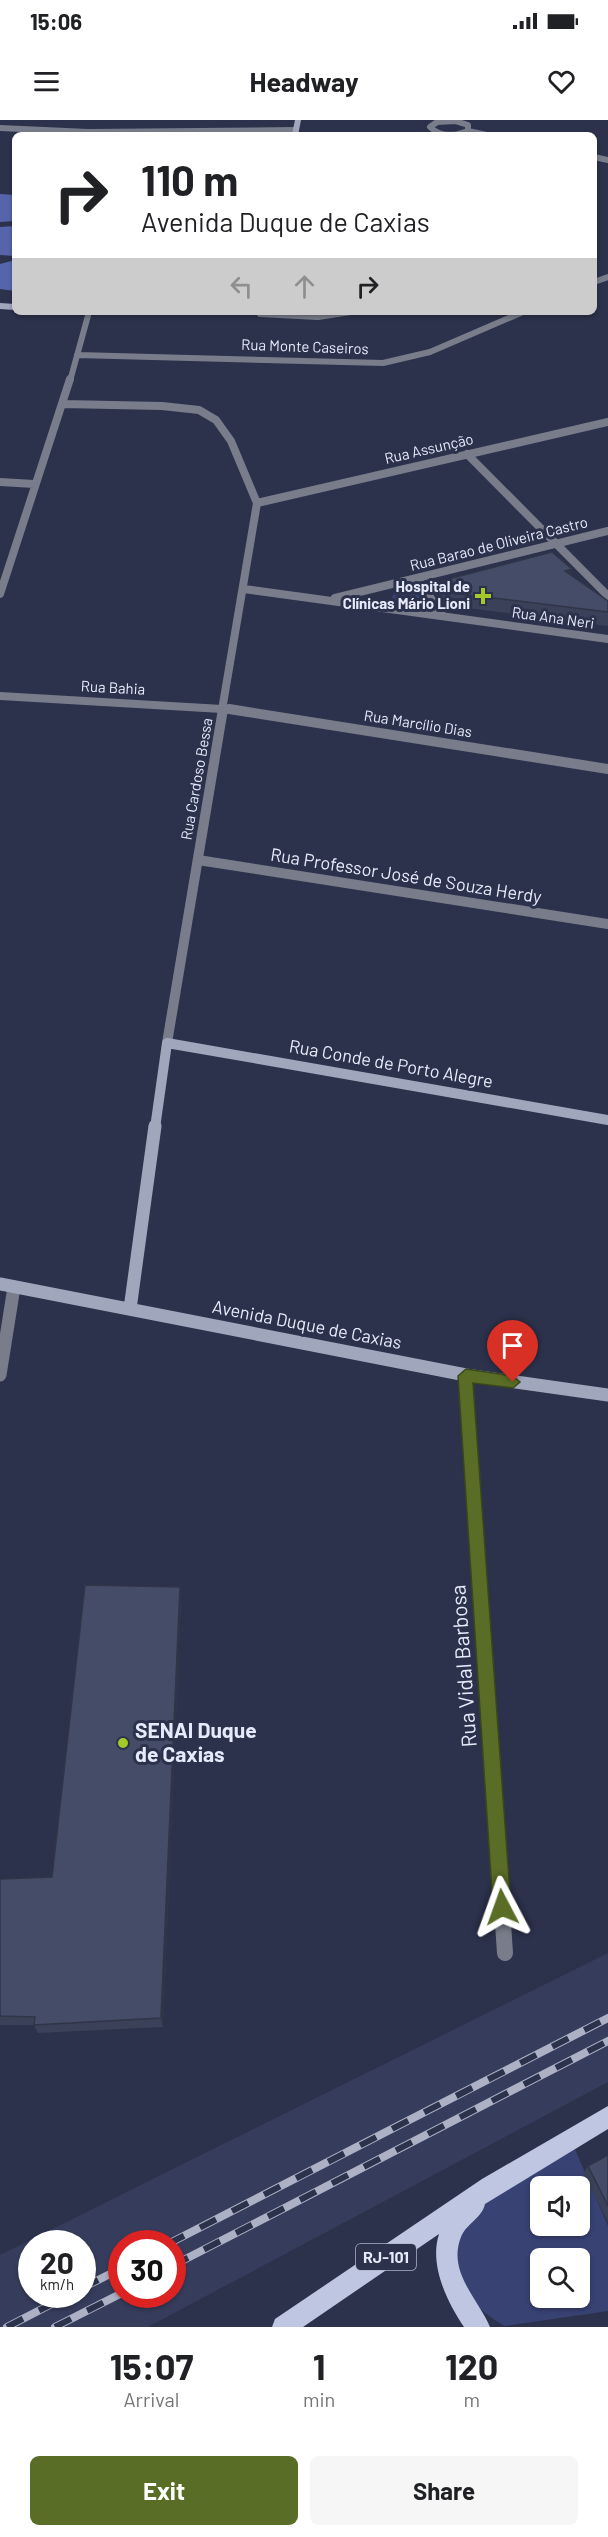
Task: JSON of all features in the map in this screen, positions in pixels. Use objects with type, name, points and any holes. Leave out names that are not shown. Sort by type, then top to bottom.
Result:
[{"type":"main road","name":"Rua Conde de Porto Alegre","points":[[167,1043],[608,1120]]},
{"type":"main road","name":"Rua Cardoso Bessa","points":[[130,1308],[167,1043]]},
{"type":"main road","name":"Avenida Duque de Caxias","points":[[0,1284],[466,1376],[608,1395]]},
{"type":"main road","name":"RJ-101","points":[[283,2327],[490,2187],[608,2117]]},
{"type":"main road","points":[[479,2327],[459,2300],[448,2261],[452,2230],[490,2187]]},
{"type":"street","points":[[433,132],[430,127],[437,122],[455,121],[468,125],[468,131]]},
{"type":"street","points":[[0,128],[88,132]]},
{"type":"street","points":[[462,132],[473,132]]},
{"type":"street","points":[[0,594],[34,484],[63,404],[88,315]]},
{"type":"street","points":[[290,315],[318,317],[331,315]]},
{"type":"street","name":"Rua Monte Caseiros","points":[[77,354],[383,363],[430,352],[516,315]]},
{"type":"street","points":[[63,404],[185,408],[210,414],[222,426],[257,503]]},
{"type":"street","name":"Rua Assunção","points":[[257,503],[608,422]]},
{"type":"street","points":[[467,454],[554,545],[608,596]]},
{"type":"street","points":[[0,482],[34,484]]},
{"type":"street","name":"Rua Cardoso Bessa","points":[[167,1043],[257,503]]},
{"type":"street","name":"Rua Barao de Oliveira Castro","points":[[327,600],[608,531]]},
{"type":"street","points":[[417,578],[443,616]]},
{"type":"street","name":"Rua Ana Neri","points":[[244,589],[608,639]]},
{"type":"street","name":"Rua Bahia","points":[[0,696],[224,708]]},
{"type":"street","name":"Rua Marcílio Dias","points":[[224,708],[608,769]]},
{"type":"street","name":"Rua Professor José de Souza Herdy","points":[[198,860],[608,924]]},
{"type":"street","points":[[0,1375],[14,1287]]},
{"type":"street","name":"Rua Vidal Barbosa","points":[[466,1376],[505,1953]]},
{"type":"shaded area","points":[[0,194],[12,195],[12,221],[0,222]]},
{"type":"shaded area","points":[[12,226],[12,256],[0,255],[0,227]]},
{"type":"shaded area","points":[[12,261],[12,291],[0,289],[0,264]]},
{"type":"shaded area","points":[[407,587],[420,592],[419,600],[402,603],[392,598],[395,590]]},
{"type":"shaded area","points":[[608,1953],[608,2082],[186,2307],[186,2230],[108,2230],[108,2308],[184,2308],[148,2327],[0,2327],[0,2255],[18,2246],[18,2308],[96,2308],[96,2230],[50,2230]]},
{"type":"shaded area","points":[[574,2147],[586,2176],[530,2176],[530,2236],[590,2236],[590,2184],[608,2226],[608,2311],[504,2326],[479,2308],[466,2292],[455,2242],[482,2203]]},
{"type":"building","points":[[552,552],[572,569],[565,571],[608,601],[608,612],[444,592],[437,582]]},
{"type":"building","name":"SENAI Duque de Caxias","points":[[85,1585],[180,1587],[161,2018],[34,2025],[35,2017],[0,2016],[0,1879],[52,1877]]},
{"type":"building","points":[[608,2155],[608,2206],[588,2166]]},
{"type":"railway","points":[[186,2235],[608,2018]]},
{"type":"railway","points":[[186,2259],[608,2041]]},
{"type":"railway","points":[[96,2281],[108,2275]]},
{"type":"railway","points":[[55,2327],[108,2300]]},
{"type":"railway","points":[[7,2327],[44,2308]]},
{"type":"place","name":"Hospital de Clínicas Mário Lioni","points":[[483,596]]},
{"type":"place","name":"SENAI Duque de Caxias","points":[[123,1743]]},
{"type":"route","points":[[502,1907],[466,1376],[513,1382]]}]
